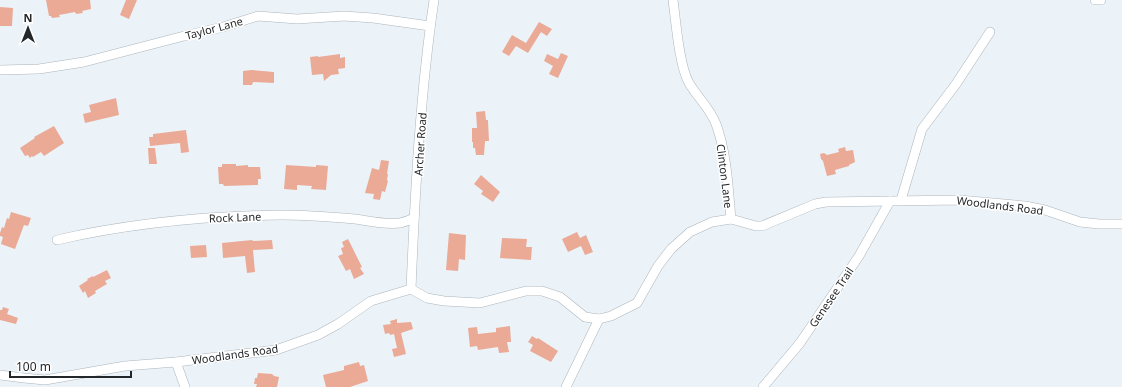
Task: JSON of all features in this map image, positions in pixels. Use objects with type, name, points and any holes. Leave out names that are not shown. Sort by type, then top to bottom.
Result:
[{"type":"street","name":"Archer Road","points":[[411,289],[414,218],[425,72],[434,0]]},
{"type":"street","name":"Clinton Lane","points":[[673,0],[682,66],[689,83],[704,102],[715,122],[722,143],[726,164],[731,219]]},
{"type":"street","points":[[1095,0],[1101,0]]},
{"type":"street","name":"Taylor Lane","points":[[0,70],[39,69],[84,62],[223,27],[258,16],[297,19],[344,16],[373,18],[430,26]]},
{"type":"street","points":[[901,200],[922,129],[956,84],[990,32]]},
{"type":"street","name":"Genesee Trail","points":[[763,387],[804,337],[859,256],[890,200]]},
{"type":"street","name":"Woodlands Road","points":[[599,319],[611,316],[637,303],[658,266],[671,249],[690,232],[712,222],[731,219],[756,226],[762,226],[815,204],[826,202],[959,200],[1005,204],[1045,210],[1080,222],[1122,224]]},
{"type":"street","name":"Rock Lane","points":[[57,240],[90,232],[156,222],[196,218],[284,215],[353,219],[387,223],[401,223],[414,218]]},
{"type":"street","name":"Woodlands Road","points":[[0,375],[45,380],[125,366],[176,362],[276,350],[318,335],[338,324],[371,301],[411,289]]},
{"type":"street","points":[[411,289],[427,298],[444,301],[480,303],[526,290],[542,292],[560,297],[585,317],[599,319],[566,387]]},
{"type":"street","points":[[176,362],[185,387]]},
{"type":"building","points":[[46,0],[90,0],[91,9],[82,11],[83,13],[76,14],[75,12],[52,18],[49,16]]},
{"type":"building","points":[[126,0],[137,0],[129,19],[120,15]]},
{"type":"building","points":[[0,7],[13,8],[12,26],[0,26]]},
{"type":"building","points":[[539,22],[552,29],[547,36],[541,32],[528,53],[516,46],[509,56],[502,52],[512,35],[526,43]]},
{"type":"building","points":[[561,53],[568,56],[558,78],[549,74],[553,66],[544,61],[547,54],[558,59]]},
{"type":"building","points":[[340,54],[340,58],[345,57],[345,68],[338,69],[339,74],[331,75],[324,81],[323,74],[312,75],[310,57]]},
{"type":"building","points":[[252,70],[274,72],[274,83],[253,82],[252,85],[243,85],[243,71]]},
{"type":"building","points":[[116,98],[119,115],[85,123],[83,114],[91,112],[89,105]]},
{"type":"building","points":[[485,111],[486,120],[488,120],[489,141],[485,141],[484,155],[476,155],[472,142],[472,128],[477,128],[476,112]]},
{"type":"building","points":[[54,126],[64,143],[44,156],[41,152],[30,158],[28,155],[25,156],[20,148],[35,138],[34,137]]},
{"type":"building","points":[[186,130],[189,152],[181,153],[180,143],[150,146],[149,137],[153,137],[153,134]]},
{"type":"building","points":[[845,147],[846,151],[853,150],[855,162],[849,166],[835,170],[836,174],[827,176],[820,154],[824,153],[827,155],[839,152],[838,149]]},
{"type":"building","points":[[148,148],[155,148],[157,164],[149,164]]},
{"type":"building","points":[[381,160],[389,161],[387,174],[388,181],[385,192],[382,191],[380,200],[373,199],[374,194],[365,193],[372,168],[379,170]]},
{"type":"building","points":[[222,164],[260,167],[261,179],[258,179],[258,185],[224,186],[223,184],[219,184],[218,167],[222,167]]},
{"type":"building","points":[[286,165],[316,167],[316,165],[328,166],[326,190],[311,189],[312,186],[297,185],[297,190],[284,189]]},
{"type":"building","points":[[481,175],[500,192],[493,202],[481,194],[483,191],[474,184]]},
{"type":"building","points":[[11,212],[31,218],[28,226],[24,225],[15,249],[1,244],[3,237],[0,236],[2,227],[4,228],[7,218],[9,219]]},
{"type":"building","points":[[577,232],[580,238],[586,235],[593,252],[585,255],[581,246],[568,252],[562,239]]},
{"type":"building","points":[[449,233],[466,235],[465,260],[459,259],[458,271],[446,270]]},
{"type":"building","points":[[502,238],[527,239],[526,247],[532,247],[531,260],[500,258]]},
{"type":"building","points":[[348,239],[364,274],[354,279],[350,269],[346,271],[338,256],[343,254],[341,248],[344,247],[342,242]]},
{"type":"building","points":[[272,240],[273,249],[253,250],[255,272],[247,273],[245,256],[223,258],[222,243]]},
{"type":"building","points":[[206,245],[207,257],[191,258],[190,246]]},
{"type":"building","points":[[107,270],[111,278],[105,281],[107,284],[95,291],[96,293],[88,298],[85,291],[83,293],[79,286],[88,280],[87,279]]},
{"type":"building","points":[[3,307],[9,309],[7,314],[18,318],[16,324],[0,320],[0,310],[2,310]]},
{"type":"building","points":[[397,319],[397,323],[411,322],[413,329],[401,333],[406,354],[394,357],[392,349],[397,348],[394,334],[385,334],[383,325],[391,324],[390,321]]},
{"type":"building","points":[[510,326],[511,342],[507,342],[509,352],[499,353],[498,347],[478,350],[477,346],[470,347],[468,328],[477,327],[478,334],[496,332],[496,328]]},
{"type":"building","points":[[532,336],[537,339],[538,338],[558,351],[551,362],[530,351],[533,345],[528,342]]},
{"type":"building","points":[[359,362],[360,366],[364,365],[368,381],[350,387],[326,387],[323,375],[344,370],[344,366]]},
{"type":"building","points":[[258,373],[272,374],[279,377],[277,387],[256,387],[257,384],[254,384]]}]
